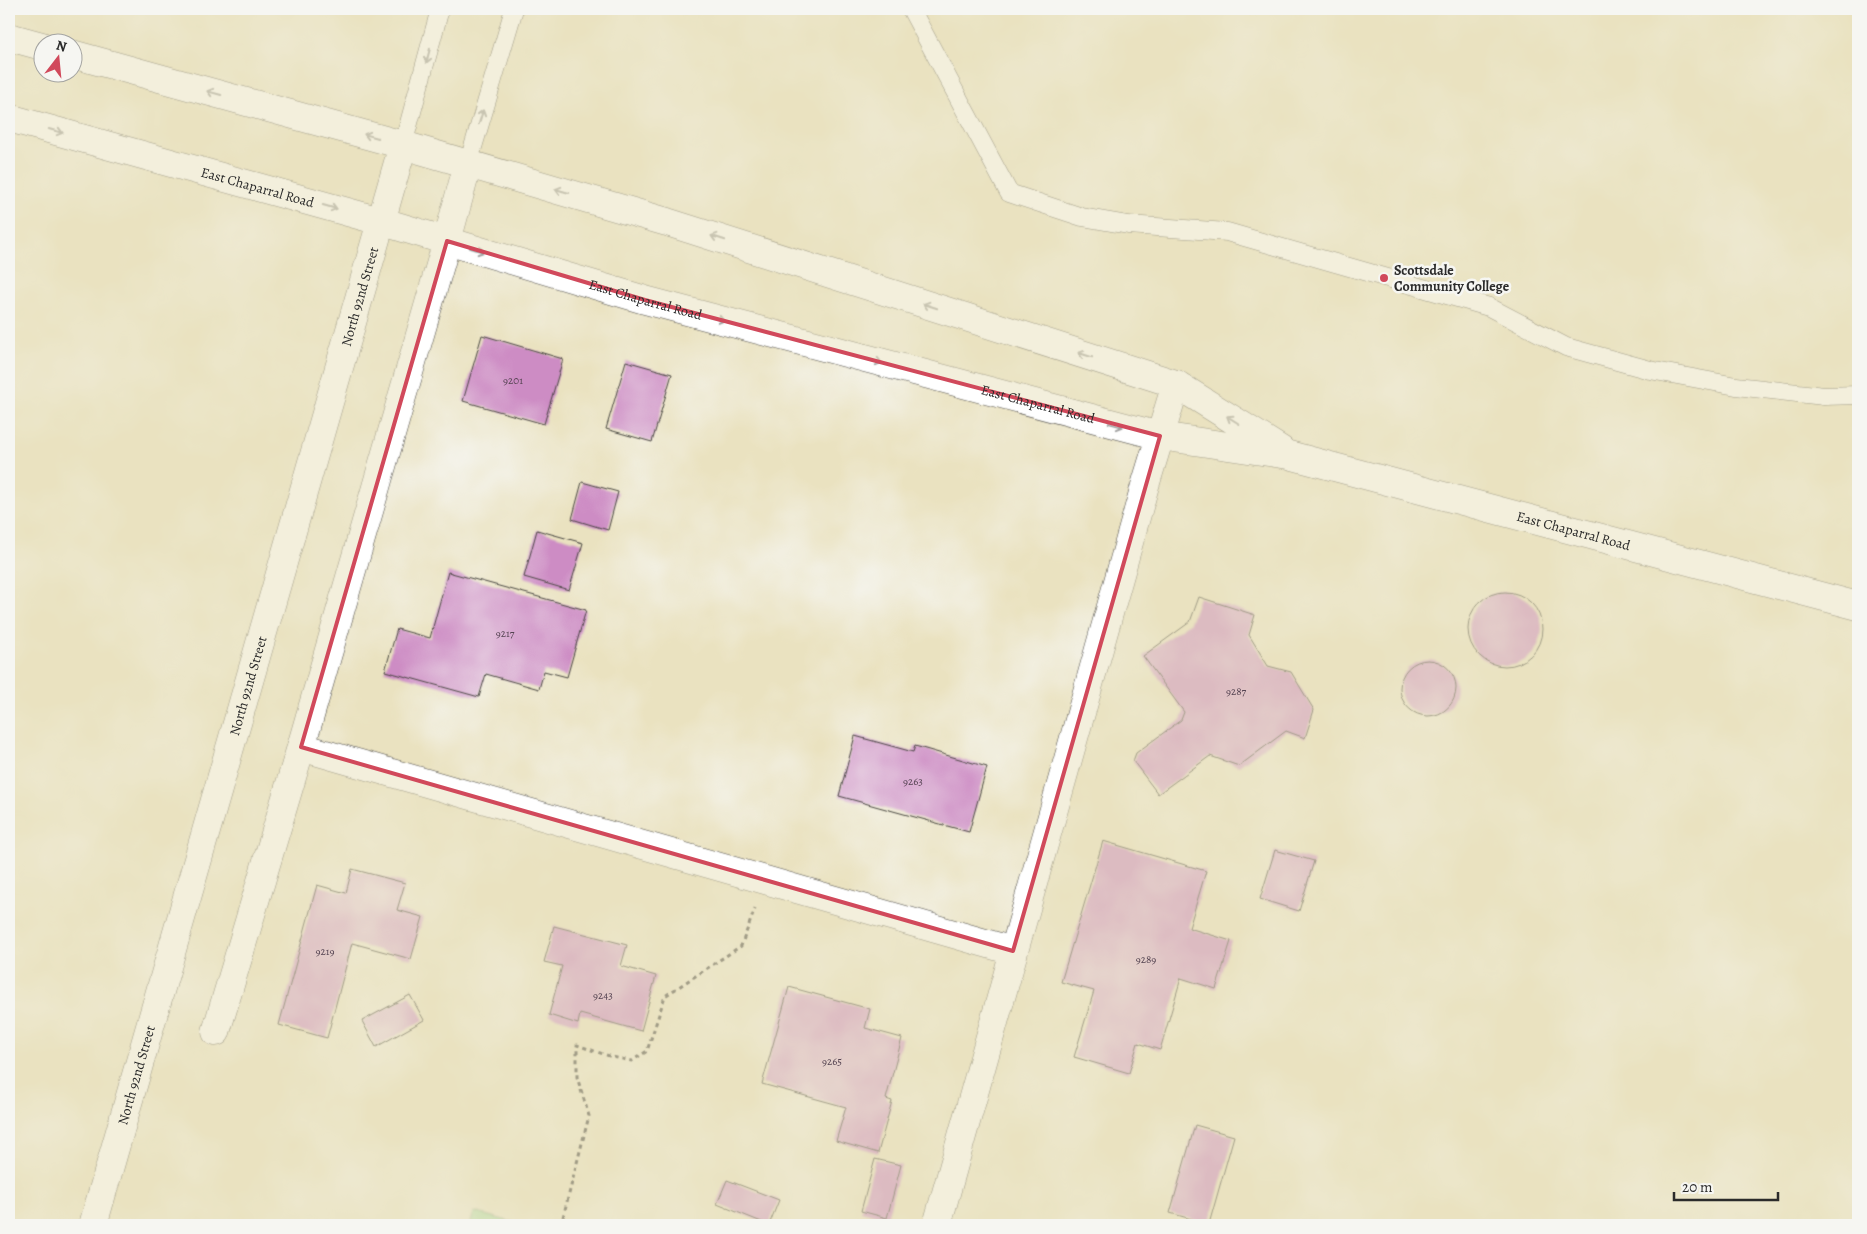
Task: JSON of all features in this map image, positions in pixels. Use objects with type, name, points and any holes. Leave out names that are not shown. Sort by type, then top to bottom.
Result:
[{"type":"street","points":[[9,37],[32,43]]},
{"type":"street","name":"East Chaparral Road","points":[[82,57],[403,145],[675,225],[1176,384],[1289,455]]},
{"type":"street","name":"East Chaparral Road","points":[[9,118],[448,240],[655,303],[1160,436],[1289,455],[1858,606]]},
{"type":"street","name":"North 92nd Street","points":[[93,1225],[403,145]]},
{"type":"street","points":[[216,1032],[301,747],[419,333],[448,240],[468,164]]},
{"type":"street","points":[[937,1225],[1013,951],[1176,384]]},
{"type":"street","points":[[301,747],[1013,951]]},
{"type":"lane","points":[[403,145],[440,9]]},
{"type":"lane","points":[[468,164],[514,9]]},
{"type":"lane","points":[[911,9],[1009,192],[1082,217],[1128,226],[1227,232],[1489,307],[1566,347],[1650,370],[1736,386],[1824,396],[1858,396]]},
{"type":"path","points":[[561,1225],[589,1116],[576,1076],[577,1045],[612,1057],[632,1061],[647,1051],[665,996],[741,946],[767,881]]},
{"type":"highlighted area","points":[[447,241],[645,300],[1160,436],[1013,951],[301,747]]},
{"type":"green space","points":[[474,1212],[523,1225],[470,1225]]},
{"type":"building","points":[[482,335],[563,359],[544,424],[463,401]]},
{"type":"building","points":[[626,361],[672,374],[652,442],[606,429]]},
{"type":"building","points":[[582,482],[618,492],[608,530],[572,519]]},
{"type":"building","points":[[537,530],[583,543],[569,590],[524,577]]},
{"type":"building","points":[[448,572],[586,610],[567,677],[544,671],[539,689],[486,674],[479,697],[385,671],[397,629],[430,638]]},
{"type":"building","points":[[1505,592],[1526,598],[1536,608],[1542,629],[1536,650],[1526,660],[1505,666],[1484,660],[1474,650],[1468,629],[1474,608],[1484,598]]},
{"type":"building","points":[[1199,597],[1255,615],[1249,635],[1268,666],[1291,672],[1314,710],[1305,738],[1286,731],[1239,766],[1210,756],[1158,794],[1133,761],[1136,753],[1181,720],[1184,712],[1143,656],[1190,622]]},
{"type":"building","points":[[1428,660],[1439,662],[1448,668],[1454,677],[1456,688],[1454,699],[1448,708],[1439,714],[1428,716],[1417,714],[1408,708],[1402,699],[1400,688],[1402,677],[1408,668],[1417,662]]},
{"type":"building","points":[[855,736],[913,752],[915,746],[987,767],[969,832],[839,796]]},
{"type":"building","points":[[1103,841],[1206,871],[1189,928],[1231,941],[1216,989],[1181,978],[1160,1050],[1138,1043],[1129,1073],[1074,1057],[1094,991],[1061,982]]},
{"type":"building","points":[[1275,850],[1314,861],[1299,911],[1260,899]]},
{"type":"building","points":[[352,869],[405,883],[397,910],[423,917],[411,959],[352,943],[327,1038],[279,1025],[317,885],[346,893]]},
{"type":"building","points":[[554,926],[627,945],[621,966],[656,976],[641,1031],[580,1014],[578,1024],[549,1015],[562,966],[544,962]]},
{"type":"building","points":[[789,987],[870,1009],[865,1028],[902,1038],[886,1099],[892,1101],[878,1153],[836,1141],[846,1107],[762,1084]]},
{"type":"building","points":[[410,995],[424,1020],[376,1047],[362,1021]]},
{"type":"building","points":[[1195,1125],[1234,1136],[1209,1224],[1170,1213]]},
{"type":"building","points":[[875,1159],[901,1165],[887,1218],[861,1211]]},
{"type":"building","points":[[727,1180],[779,1200],[769,1225],[717,1204]]},
{"type":"place","name":"Scottsdale Community College","points":[[1384,278]]}]
